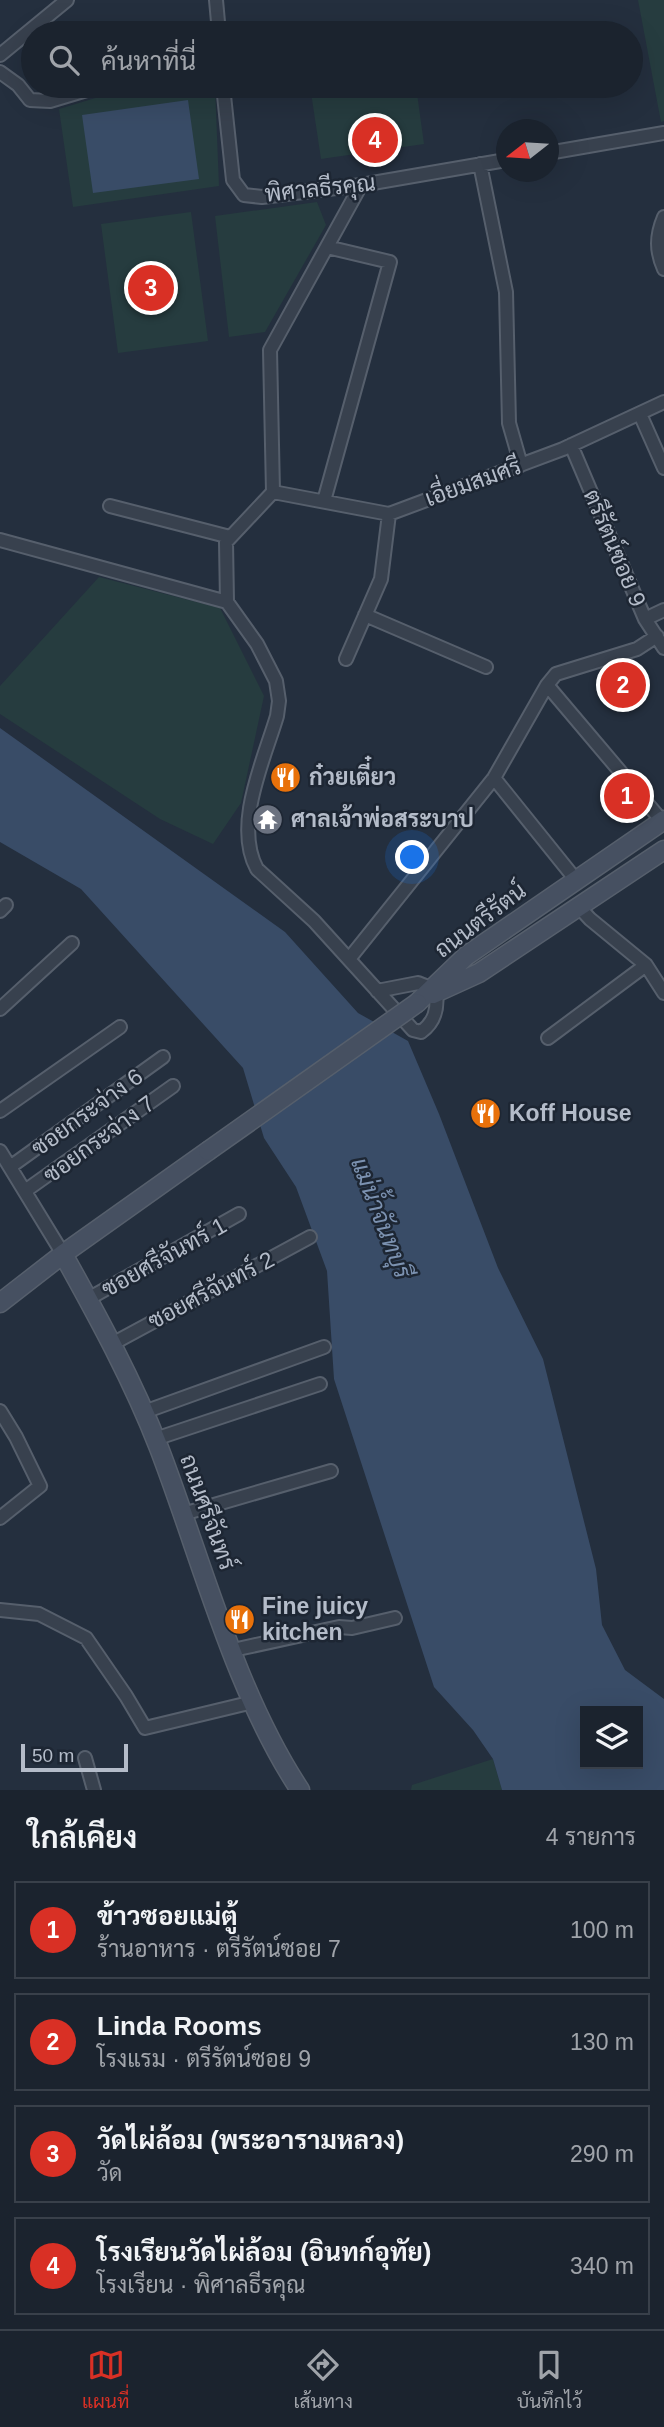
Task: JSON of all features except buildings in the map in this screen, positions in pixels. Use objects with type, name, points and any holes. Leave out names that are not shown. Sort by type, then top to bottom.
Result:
[{"type":"main road","name":"ถนนตรีรัตน์","points":[[0,1303],[63,1254],[427,996],[466,956],[663,820]]},
{"type":"main road","name":"ถนนตรีรัตน์","points":[[427,996],[479,973],[664,850]]},
{"type":"main road","name":"ถนนศรีจันทร์","points":[[63,1254],[112,1344],[144,1412],[253,1702],[279,1757],[300,1790]]},
{"type":"street","points":[[41,21],[67,0]]},
{"type":"street","points":[[216,0],[218,21]]},
{"type":"street","points":[[0,55],[21,38]]},
{"type":"street","points":[[0,72],[21,89]]},
{"type":"street","points":[[28,98],[50,101],[60,98]]},
{"type":"street","name":"พิศาลธีรคุณ","points":[[224,98],[233,180],[244,195],[262,197],[361,185],[496,162]]},
{"type":"street","points":[[559,151],[664,133]]},
{"type":"street","points":[[480,164],[506,292],[509,423],[521,465]]},
{"type":"street","points":[[361,185],[270,351],[274,492],[226,542],[227,602],[267,661],[276,681],[279,701],[277,716],[249,808],[248,837],[252,861],[262,875],[314,921],[409,1027],[417,1032],[425,1030],[435,1017],[437,1006],[418,983],[377,991]]},
{"type":"street","points":[[664,217],[657,247],[664,270]]},
{"type":"street","points":[[324,501],[390,262],[327,247]]},
{"type":"street","name":"เอี่ยมสมศรี","points":[[389,514],[521,465],[664,402]]},
{"type":"street","points":[[640,414],[664,468]]},
{"type":"street","name":"ตรีรัตน์ซอย 9","points":[[570,445],[645,619],[664,648]]},
{"type":"street","points":[[274,492],[389,514],[381,579],[346,659]]},
{"type":"street","points":[[110,506],[230,537]]},
{"type":"street","points":[[0,540],[227,602]]},
{"type":"street","points":[[645,619],[664,610]]},
{"type":"street","points":[[365,615],[486,667]]},
{"type":"street","points":[[349,960],[494,778],[556,674],[636,649],[656,636]]},
{"type":"street","points":[[547,685],[663,820]]},
{"type":"street","points":[[494,778],[576,880]]},
{"type":"street","points":[[579,907],[646,965],[664,993]]},
{"type":"street","points":[[0,1009],[72,943]]},
{"type":"street","points":[[548,1038],[646,965]]},
{"type":"street","points":[[0,1111],[120,1027]]},
{"type":"street","name":"ซอยกระจ่าง 6","points":[[10,1167],[163,1058]]},
{"type":"street","name":"ซอยกระจ่าง 7","points":[[26,1191],[173,1086]]},
{"type":"street","points":[[0,1151],[63,1254]]},
{"type":"street","name":"ซอยศรีจันทร์ 1","points":[[88,1299],[239,1214]]},
{"type":"street","name":"ซอยศรีจันทร์ 2","points":[[112,1344],[310,1237]]},
{"type":"street","points":[[144,1412],[324,1347]]},
{"type":"street","points":[[155,1439],[320,1384]]},
{"type":"street","points":[[0,1411],[40,1486],[0,1518]]},
{"type":"street","points":[[183,1514],[331,1471]]},
{"type":"street","points":[[0,1610],[39,1614],[86,1638],[145,1728],[253,1702]]},
{"type":"street","points":[[233,1650],[395,1618]]},
{"type":"street","points":[[85,1758],[94,1790]]},
{"type":"green space","points":[[638,0],[664,0],[664,121],[661,122],[643,21]]},
{"type":"green space","points":[[95,98],[215,98],[219,186],[73,207],[59,109]]},
{"type":"green space","points":[[312,98],[418,98],[424,144],[321,159]]},
{"type":"green space","points":[[317,202],[326,225],[265,332],[229,337],[215,216]]},
{"type":"green space","points":[[191,212],[208,341],[118,353],[101,224]]},
{"type":"green space","points":[[99,577],[220,608],[264,696],[241,803],[213,844],[160,819],[0,714],[0,686]]},
{"type":"green space","points":[[493,1759],[502,1790],[411,1790],[412,1785]]},
{"type":"water","points":[[188,100],[199,179],[93,193],[82,115]]},
{"type":"water","name":"แม่น้ำจันทบุรี","points":[[0,728],[285,932],[358,1013],[408,1041],[498,1268],[543,1359],[596,1569],[602,1625],[625,1670],[664,1699],[664,1790],[502,1790],[493,1759],[473,1730],[434,1687],[334,1379],[327,1271],[296,1187],[264,1138],[243,1068],[81,889],[0,842]]},
{"type":"place","name":"โรงเรียนวัดไผ่ล้อม (อินทก์อุทัย)","points":[[375,140]]},
{"type":"place","name":"วัดไผ่ล้อม (พระอารามหลวง)","points":[[151,288]]},
{"type":"place","name":"Linda Rooms","points":[[623,685]]},
{"type":"place","name":"ก๋วยเตี๋ยว","points":[[286,777]]},
{"type":"place","name":"ข้าวซอยแม่ตู้","points":[[627,796]]},
{"type":"place","name":"ศาลเจ้าพ่อสระบาป","points":[[268,819]]},
{"type":"place","name":"Koff House","points":[[486,1113]]},
{"type":"place","name":"Fine juicy kitchen","points":[[239,1619]]}]
